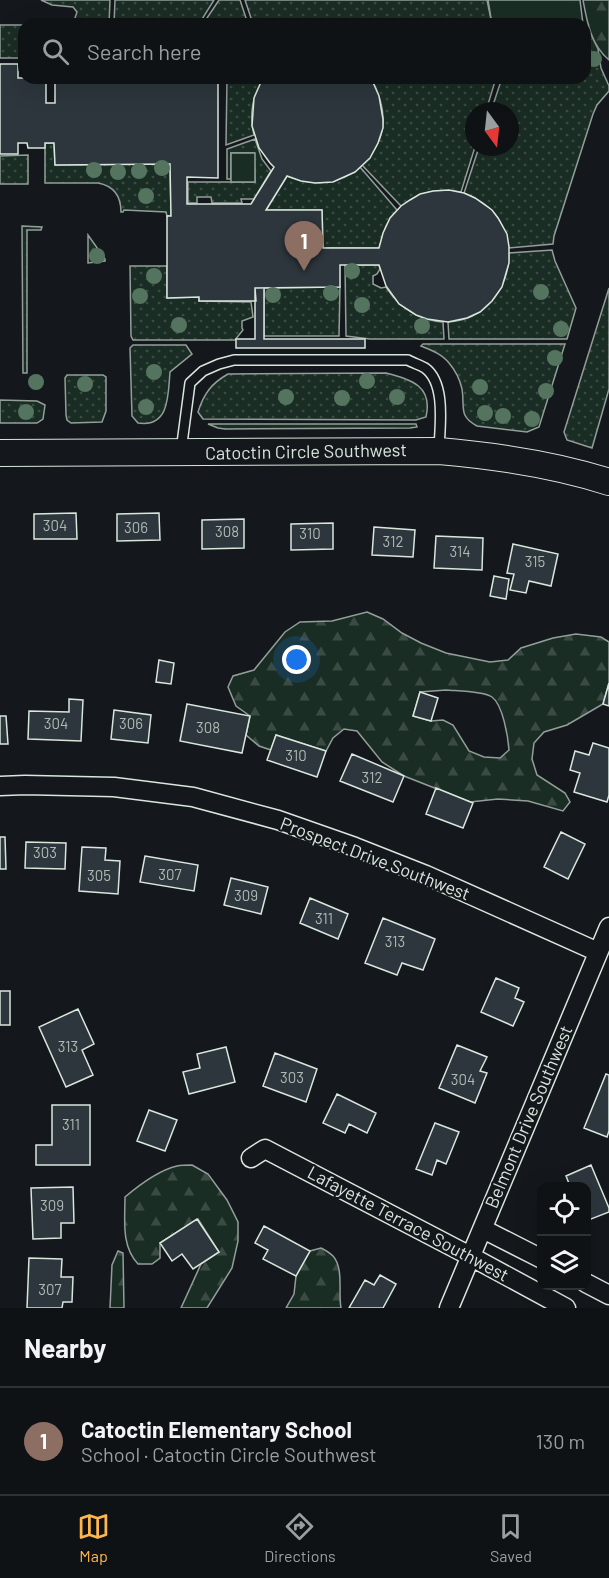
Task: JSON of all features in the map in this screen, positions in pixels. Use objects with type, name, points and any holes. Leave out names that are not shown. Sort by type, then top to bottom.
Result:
[{"type":"main road","name":"Catoctin Circle Southwest","points":[[0,453],[439,451],[492,456],[543,465],[609,482]]},
{"type":"street","name":"Prospect Drive Southwest","points":[[0,786],[114,788],[193,797],[278,820],[416,871],[598,952]]},
{"type":"street","name":"Belmont Drive Southwest","points":[[449,1308],[609,927]]},
{"type":"street","name":"Lafayette Terrace Southwest","points":[[251,1158],[265,1149],[566,1308]]},
{"type":"street","name":"Lafayette Terrace Southwest","points":[[483,1229],[537,1256]]},
{"type":"street","points":[[591,1286],[609,1295]]},
{"type":"lane","points":[[181,453],[190,384],[203,371],[234,360],[408,360],[426,368],[436,383],[441,402],[439,451]]},
{"type":"green space","points":[[41,0],[110,0],[109,18],[75,18],[77,12],[73,7],[52,5]]},
{"type":"green space","points":[[115,0],[214,0],[203,18],[114,18]]},
{"type":"green space","points":[[219,0],[240,0],[246,18],[207,18]]},
{"type":"green space","points":[[245,0],[487,0],[491,18],[251,18]]},
{"type":"green space","points":[[488,0],[580,0],[582,18],[491,18]]},
{"type":"green space","points":[[583,0],[609,0],[609,60],[594,40],[591,32],[591,18],[587,18]]},
{"type":"green space","points":[[0,25],[18,25],[18,58],[0,58]]},
{"type":"green space","points":[[591,34],[598,49],[601,68],[609,91],[597,105],[593,114],[553,244],[509,248],[504,229],[495,214],[482,202],[464,193],[476,156],[519,156],[519,102],[494,102],[500,84],[591,84]]},
{"type":"green space","points":[[227,84],[261,84],[253,105],[254,135],[226,145]]},
{"type":"green space","points":[[374,84],[494,84],[489,102],[465,102],[465,156],[472,156],[461,192],[429,192],[401,206],[362,165],[371,155],[381,134],[383,112]]},
{"type":"green space","points":[[255,139],[262,159],[271,171],[254,199],[241,199],[242,203],[212,203],[211,197],[197,197],[197,203],[188,203],[188,182],[255,182],[254,153],[231,153],[231,179],[227,179],[227,149]]},
{"type":"green space","points":[[45,143],[54,143],[55,165],[170,164],[171,216],[167,216],[166,212],[124,210],[121,212],[120,201],[116,193],[104,184],[45,183]]},
{"type":"green space","points":[[231,153],[255,153],[255,182],[231,182]]},
{"type":"green space","points":[[28,155],[28,184],[0,184],[0,156]]},
{"type":"green space","points":[[360,167],[397,210],[386,226],[379,248],[323,248],[322,210],[266,210],[287,176],[316,183],[334,181]]},
{"type":"green space","points":[[22,226],[42,227],[41,230],[27,230],[27,373],[23,373]]},
{"type":"green space","points":[[88,235],[105,259],[105,261],[88,263]]},
{"type":"green space","points":[[552,250],[576,308],[567,339],[449,339],[448,322],[461,320],[484,309],[499,290],[505,279],[509,253]]},
{"type":"green space","points":[[345,265],[379,265],[380,269],[373,276],[373,284],[381,288],[386,287],[397,301],[410,311],[434,321],[443,322],[444,339],[370,339],[346,336]]},
{"type":"green space","points":[[130,266],[167,266],[167,298],[199,297],[199,301],[251,302],[253,317],[242,321],[243,330],[235,340],[133,340],[131,336]]},
{"type":"green space","points":[[340,287],[339,336],[264,336],[264,288]]},
{"type":"green space","points":[[609,288],[609,389],[592,448],[567,440],[564,432]]},
{"type":"green space","points":[[423,344],[565,344],[539,427],[527,432],[477,426],[471,422],[465,415],[462,389],[453,369],[440,355],[421,346]]},
{"type":"green space","points":[[133,345],[186,345],[192,354],[170,372],[169,390],[162,415],[148,423],[138,423],[132,416],[130,348]]},
{"type":"green space","points":[[386,373],[404,378],[423,391],[427,406],[426,417],[416,420],[203,419],[198,412],[209,389],[228,374]]},
{"type":"green space","points":[[67,375],[103,375],[106,377],[106,411],[102,422],[71,423],[67,420],[65,378]]},
{"type":"green space","points":[[0,400],[37,401],[45,405],[43,419],[37,423],[0,423]]},
{"type":"green space","points":[[208,424],[416,424],[417,427],[225,429]]},
{"type":"green space","points":[[367,612],[383,619],[421,643],[446,653],[490,662],[508,660],[521,648],[576,634],[601,637],[609,642],[609,683],[603,704],[567,725],[544,732],[534,743],[532,759],[537,775],[565,793],[570,802],[563,811],[528,801],[498,799],[470,802],[404,776],[382,762],[357,731],[344,729],[333,738],[326,751],[276,735],[271,750],[259,746],[246,735],[250,716],[236,706],[228,687],[233,676],[254,670],[285,632],[300,622],[332,621]],"holes":[[[446,690],[492,697],[499,707],[504,722],[509,750],[500,758],[484,757],[469,751],[453,725],[443,720],[431,721],[413,716],[420,692]]]},
{"type":"green space","points":[[192,1165],[208,1174],[227,1200],[238,1222],[238,1241],[232,1268],[207,1308],[181,1308],[201,1264],[219,1252],[198,1219],[160,1243],[160,1258],[152,1264],[138,1264],[129,1249],[125,1232],[125,1197],[164,1171],[177,1166]]},
{"type":"green space","points":[[321,1248],[333,1256],[338,1267],[341,1308],[286,1308],[294,1294],[296,1276],[310,1251]]},
{"type":"green space","points":[[118,1251],[123,1253],[124,1308],[110,1308],[112,1265]]},
{"type":"building","points":[[0,64],[18,64],[18,84],[46,84],[46,103],[55,103],[55,84],[218,84],[218,178],[187,177],[187,204],[251,204],[274,167],[259,148],[252,126],[254,98],[260,84],[374,84],[379,96],[383,128],[370,158],[355,172],[333,182],[315,183],[287,176],[266,210],[322,210],[323,248],[379,248],[390,218],[410,200],[420,194],[433,191],[449,190],[464,193],[492,210],[498,218],[507,234],[509,263],[502,287],[492,301],[480,312],[467,318],[448,322],[416,315],[399,304],[386,286],[379,265],[340,265],[340,287],[255,288],[256,301],[199,301],[199,297],[167,298],[167,216],[171,216],[170,164],[55,165],[54,143],[45,143],[45,148],[28,148],[27,143],[18,143],[18,154],[0,154]]},
{"type":"building","points":[[255,288],[264,288],[264,339],[365,339],[365,348],[236,348],[236,339],[255,339]]},
{"type":"building","points":[[76,513],[77,539],[34,539],[34,514]]},
{"type":"building","points":[[159,513],[160,540],[117,541],[117,514]]},
{"type":"building","points":[[244,519],[244,548],[202,549],[202,520]]},
{"type":"building","points":[[333,523],[333,549],[291,550],[291,524]]},
{"type":"building","points":[[374,527],[415,530],[413,557],[372,555]]},
{"type":"building","points":[[436,536],[483,538],[482,570],[434,568]]},
{"type":"building","points":[[513,544],[558,554],[551,586],[529,581],[526,593],[510,590],[514,574],[507,573]]},
{"type":"building","points":[[494,576],[509,579],[506,599],[490,596]]},
{"type":"building","points":[[159,660],[174,663],[171,684],[156,682]]},
{"type":"building","points":[[609,683],[609,706],[603,704]]},
{"type":"building","points":[[420,692],[438,698],[431,721],[413,716]]},
{"type":"building","points":[[69,699],[83,700],[81,741],[28,739],[29,711],[69,712]]},
{"type":"building","points":[[187,704],[250,716],[242,753],[180,741]]},
{"type":"building","points":[[114,710],[151,715],[148,743],[111,739]]},
{"type":"building","points":[[0,716],[6,716],[8,744],[0,744]]},
{"type":"building","points":[[276,735],[326,751],[317,777],[267,760]]},
{"type":"building","points":[[593,743],[609,748],[607,802],[574,792],[580,773],[570,770],[575,751],[589,755]]},
{"type":"building","points":[[352,754],[404,776],[393,802],[340,781]]},
{"type":"building","points":[[436,788],[473,803],[463,828],[426,814]]},
{"type":"building","points":[[561,832],[585,844],[568,879],[544,867]]},
{"type":"building","points":[[0,837],[5,837],[6,869],[0,869]]},
{"type":"building","points":[[26,842],[66,843],[65,869],[25,868]]},
{"type":"building","points":[[82,847],[106,848],[105,860],[120,861],[118,894],[79,891]]},
{"type":"building","points":[[145,856],[198,865],[194,891],[140,882]]},
{"type":"building","points":[[231,878],[268,887],[261,914],[224,905]]},
{"type":"building","points":[[310,898],[348,914],[338,939],[300,923]]},
{"type":"building","points":[[383,918],[435,939],[423,970],[402,963],[397,975],[365,963]]},
{"type":"building","points":[[496,978],[519,988],[515,998],[524,1002],[513,1026],[481,1012]]},
{"type":"building","points":[[0,991],[10,991],[10,1025],[0,1025]]},
{"type":"building","points":[[78,1009],[94,1044],[82,1050],[93,1075],[66,1087],[39,1027]]},
{"type":"building","points":[[457,1045],[487,1057],[480,1071],[487,1073],[475,1103],[439,1088]]},
{"type":"building","points":[[226,1047],[235,1082],[189,1094],[183,1072],[200,1068],[197,1054]]},
{"type":"building","points":[[275,1053],[317,1069],[306,1102],[263,1086]]},
{"type":"building","points":[[606,1074],[609,1075],[609,1131],[607,1137],[584,1128]]},
{"type":"building","points":[[337,1094],[376,1113],[367,1133],[349,1124],[345,1133],[323,1123]]},
{"type":"building","points":[[52,1105],[90,1105],[90,1165],[36,1165],[36,1145],[52,1145]]},
{"type":"building","points":[[149,1110],[177,1120],[165,1151],[137,1141]]},
{"type":"building","points":[[435,1123],[459,1132],[446,1164],[437,1160],[432,1175],[416,1169]]},
{"type":"building","points":[[591,1165],[609,1212],[591,1219],[591,1182],[568,1182],[566,1176]]},
{"type":"building","points":[[73,1187],[74,1223],[61,1223],[61,1238],[33,1239],[31,1188]]},
{"type":"building","points":[[197,1219],[219,1252],[193,1269],[182,1254],[172,1261],[160,1243]]},
{"type":"building","points":[[264,1226],[310,1251],[296,1276],[263,1259],[268,1250],[255,1243]]},
{"type":"building","points":[[29,1258],[62,1259],[61,1277],[73,1277],[72,1302],[63,1302],[62,1308],[27,1308]]},
{"type":"building","points":[[380,1275],[396,1284],[383,1308],[349,1308],[365,1280],[374,1285]]},
{"type":"place","name":"Catoctin Elementary School","points":[[304,271]]}]
